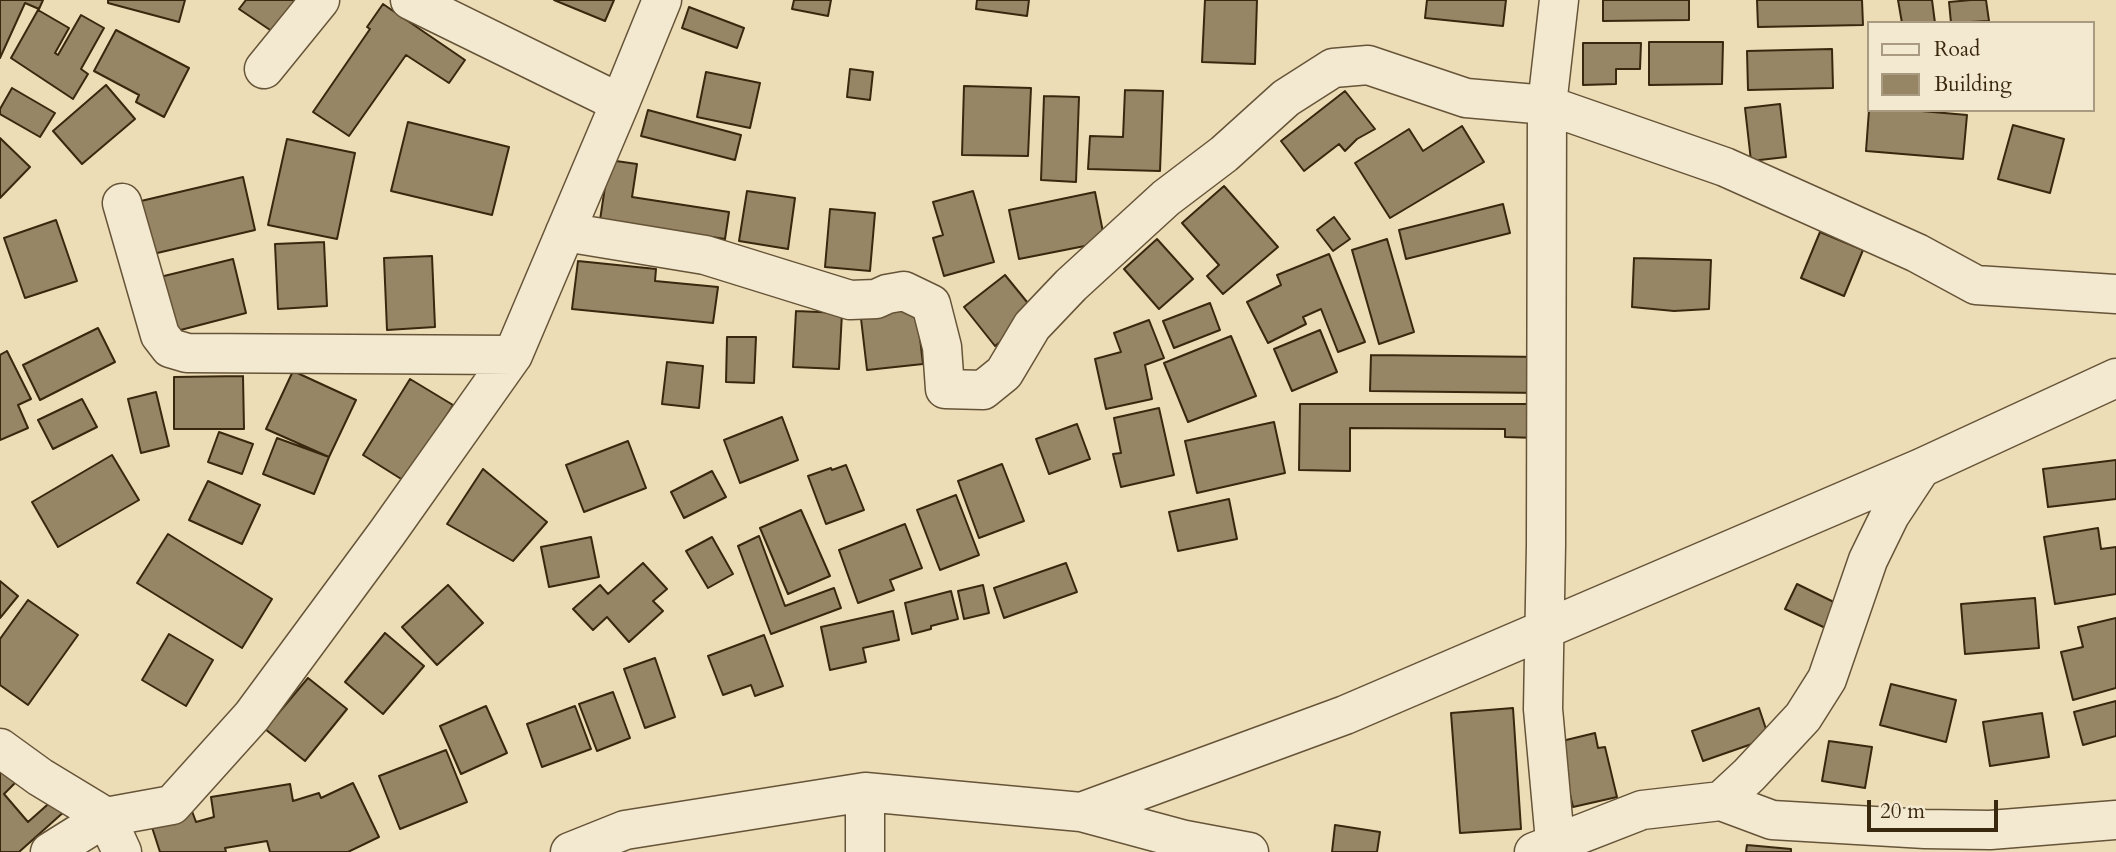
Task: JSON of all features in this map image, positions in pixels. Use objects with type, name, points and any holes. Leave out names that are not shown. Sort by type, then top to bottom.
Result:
[{"type":"street","points":[[264,69],[320,0]]},
{"type":"street","points":[[410,0],[620,103]]},
{"type":"street","points":[[50,852],[106,817],[172,805],[252,716],[387,533],[513,355],[662,0]]},
{"type":"street","points":[[1559,0],[1547,105],[1543,709],[1549,850],[1642,810],[1721,801],[1772,821],[1927,841],[1990,830],[2116,820]]},
{"type":"street","points":[[565,232],[705,255],[850,300],[876,299],[904,291],[932,304],[942,347],[945,389],[983,390],[1004,373],[1032,326],[1071,285],[1166,198],[1224,154],[1286,98],[1333,68],[1368,65],[1466,98],[1547,105],[1725,167],[1917,253],[1976,285],[2116,294]]},
{"type":"street","points":[[122,203],[160,335],[170,348],[187,353],[513,355]]},
{"type":"street","points":[[1081,812],[1345,715],[1921,468],[2116,378]]},
{"type":"street","points":[[1721,801],[1803,716],[1826,679],[1868,560],[1890,516],[1921,468]]},
{"type":"street","points":[[0,748],[40,777],[106,817],[122,852]]},
{"type":"street","points":[[864,792],[865,852]]},
{"type":"street","points":[[570,852],[625,830],[864,792],[1081,812],[1185,840],[1249,852]]},
{"type":"building","points":[[0,0],[43,0],[39,9],[25,3],[0,58]]},
{"type":"building","points":[[108,0],[185,0],[179,22],[108,3]]},
{"type":"building","points":[[246,0],[304,0],[279,36],[239,9]]},
{"type":"building","points":[[554,0],[614,0],[605,21]]},
{"type":"building","points":[[794,0],[831,0],[828,16],[792,9]]},
{"type":"building","points":[[977,0],[1029,0],[1027,16],[976,9]]},
{"type":"building","points":[[1205,0],[1257,0],[1255,64],[1202,62]]},
{"type":"building","points":[[1427,0],[1506,0],[1503,26],[1425,18]]},
{"type":"building","points":[[1603,0],[1689,0],[1689,20],[1603,21]]},
{"type":"building","points":[[1757,0],[1862,0],[1863,25],[1758,27]]},
{"type":"building","points":[[1898,0],[1932,0],[1935,21],[1902,21]]},
{"type":"building","points":[[1986,0],[1989,21],[1951,21],[1949,2]]},
{"type":"building","points":[[383,4],[465,60],[449,83],[406,55],[349,136],[313,112],[370,29],[367,27]]},
{"type":"building","points":[[689,7],[744,28],[737,48],[682,28]]},
{"type":"building","points":[[38,10],[69,28],[55,53],[58,55],[81,15],[104,28],[81,69],[88,74],[73,99],[11,58]]},
{"type":"building","points":[[116,30],[189,68],[164,117],[136,102],[139,95],[94,71]]},
{"type":"building","points":[[1649,42],[1723,42],[1722,84],[1649,85]]},
{"type":"building","points":[[1583,43],[1641,43],[1640,69],[1616,69],[1616,84],[1583,85]]},
{"type":"building","points":[[1832,49],[1833,88],[1748,90],[1747,51]]},
{"type":"building","points":[[850,69],[873,72],[870,100],[847,97]]},
{"type":"building","points":[[706,72],[760,83],[750,128],[697,117]]},
{"type":"building","points":[[106,85],[135,119],[82,164],[53,131]]},
{"type":"building","points":[[964,86],[1031,88],[1028,156],[962,155]]},
{"type":"building","points":[[12,88],[55,113],[40,137],[0,114]]},
{"type":"building","points":[[1125,90],[1163,91],[1160,171],[1088,169],[1090,136],[1123,137]]},
{"type":"building","points":[[1345,91],[1375,129],[1357,139],[1345,151],[1339,144],[1304,171],[1281,141]]},
{"type":"building","points":[[1044,96],[1079,97],[1076,182],[1041,180]]},
{"type":"building","points":[[1780,104],[1786,157],[1751,161],[1745,108]]},
{"type":"building","points":[[648,110],[741,135],[735,160],[641,136]]},
{"type":"building","points":[[1869,112],[1967,115],[1963,159],[1866,151]]},
{"type":"building","points":[[408,122],[509,147],[492,215],[391,191]]},
{"type":"building","points":[[2013,125],[2064,139],[2050,193],[1998,179]]},
{"type":"building","points":[[1462,126],[1484,162],[1390,218],[1355,163],[1409,129],[1423,151]]},
{"type":"building","points":[[0,138],[30,167],[0,198]]},
{"type":"building","points":[[287,139],[355,153],[337,239],[268,225]]},
{"type":"building","points":[[609,160],[637,164],[632,197],[729,212],[725,239],[600,220]]},
{"type":"building","points":[[243,177],[255,230],[153,254],[141,201]]},
{"type":"building","points":[[1224,186],[1278,247],[1223,294],[1207,276],[1219,265],[1182,223]]},
{"type":"building","points":[[747,191],[795,198],[788,249],[739,241]]},
{"type":"building","points":[[973,191],[994,262],[944,276],[933,238],[943,235],[933,202]]},
{"type":"building","points":[[1095,192],[1105,242],[1019,259],[1009,210]]},
{"type":"building","points":[[1503,204],[1510,233],[1406,259],[1399,230]]},
{"type":"building","points":[[830,209],[875,213],[870,271],[825,267]]},
{"type":"building","points":[[1334,217],[1350,239],[1333,251],[1317,230]]},
{"type":"building","points":[[56,220],[77,281],[25,298],[4,238]]},
{"type":"building","points":[[1820,232],[1863,250],[1844,296],[1801,278]]},
{"type":"building","points":[[1157,239],[1193,279],[1159,309],[1124,269]]},
{"type":"building","points":[[1387,239],[1414,332],[1379,344],[1352,250]]},
{"type":"building","points":[[324,242],[327,306],[278,309],[275,244]]},
{"type":"building","points":[[1329,254],[1365,342],[1338,352],[1321,309],[1303,317],[1306,324],[1268,343],[1247,302],[1281,285],[1277,275]]},
{"type":"building","points":[[432,256],[435,327],[387,330],[384,258]]},
{"type":"building","points":[[1634,258],[1711,260],[1709,309],[1674,311],[1632,307]]},
{"type":"building","points":[[233,259],[246,313],[169,333],[156,278]]},
{"type":"building","points":[[578,261],[656,269],[655,281],[718,287],[713,323],[572,309]]},
{"type":"building","points":[[1005,275],[1036,313],[995,346],[964,307]]},
{"type":"building","points":[[1210,303],[1220,330],[1174,348],[1163,321]]},
{"type":"building","points":[[916,304],[923,364],[867,370],[860,310]]},
{"type":"building","points":[[796,311],[842,313],[839,369],[793,367]]},
{"type":"building","points":[[1149,320],[1164,358],[1145,365],[1152,399],[1106,409],[1095,359],[1121,352],[1114,333]]},
{"type":"building","points":[[98,328],[115,362],[40,400],[23,365]]},
{"type":"building","points":[[1320,330],[1337,372],[1292,391],[1274,349]]},
{"type":"building","points":[[1231,336],[1256,396],[1188,422],[1164,363]]},
{"type":"building","points":[[727,337],[756,337],[754,383],[726,382]]},
{"type":"building","points":[[7,351],[31,399],[18,405],[28,428],[0,440],[0,355]]},
{"type":"building","points":[[1371,355],[1543,357],[1542,393],[1370,391]]},
{"type":"building","points":[[667,362],[703,366],[699,408],[662,404]]},
{"type":"building","points":[[293,371],[356,400],[329,457],[266,429]]},
{"type":"building","points":[[243,376],[244,429],[174,429],[174,377]]},
{"type":"building","points":[[410,379],[453,405],[406,482],[363,455]]},
{"type":"building","points":[[156,392],[169,446],[141,453],[128,399]]},
{"type":"building","points":[[82,399],[97,427],[53,449],[38,420]]},
{"type":"building","points":[[1300,404],[1538,404],[1537,438],[1505,437],[1505,429],[1350,428],[1350,471],[1299,470]]},
{"type":"building","points":[[1159,408],[1174,475],[1121,487],[1113,454],[1121,453],[1114,418]]},
{"type":"building","points":[[782,417],[798,460],[740,483],[724,440]]},
{"type":"building","points":[[1274,422],[1285,473],[1197,493],[1185,441]]},
{"type":"building","points":[[1077,424],[1090,459],[1049,474],[1036,439]]},
{"type":"building","points":[[219,432],[253,444],[242,474],[208,462]]},
{"type":"building","points":[[277,438],[329,457],[314,494],[263,474]]},
{"type":"building","points":[[628,441],[646,488],[584,512],[566,465]]},
{"type":"building","points":[[112,455],[139,500],[58,547],[32,502]]},
{"type":"building","points":[[2116,460],[2116,499],[2048,507],[2043,469]]},
{"type":"building","points":[[1002,464],[1024,521],[979,538],[958,481]]},
{"type":"building","points":[[846,465],[864,510],[826,524],[808,476]]},
{"type":"building","points":[[483,469],[547,522],[513,561],[447,524]]},
{"type":"building","points":[[712,471],[726,497],[684,518],[671,492]]},
{"type":"building","points":[[208,481],[260,505],[242,544],[189,520]]},
{"type":"building","points":[[956,495],[979,555],[940,570],[917,510]]},
{"type":"building","points":[[1229,499],[1237,539],[1178,551],[1169,512]]},
{"type":"building","points":[[801,510],[830,576],[788,594],[760,528]]},
{"type":"building","points":[[905,524],[922,568],[890,580],[894,590],[858,603],[839,550]]},
{"type":"building","points":[[2098,528],[2101,549],[2116,547],[2116,594],[2055,604],[2044,537]]},
{"type":"building","points":[[168,534],[272,599],[242,648],[137,583]]},
{"type":"building","points":[[759,536],[785,606],[834,588],[841,608],[771,634],[738,546]]},
{"type":"building","points":[[591,537],[599,577],[549,587],[541,547]]},
{"type":"building","points":[[712,537],[733,574],[708,588],[686,551]]},
{"type":"building","points":[[643,563],[667,589],[653,601],[663,611],[629,642],[607,617],[593,630],[573,609],[600,585],[608,594]]},
{"type":"building","points":[[1066,563],[1077,592],[1004,618],[994,588]]},
{"type":"building","points":[[0,581],[18,596],[0,618]]},
{"type":"building","points":[[1797,584],[1846,608],[1834,632],[1785,609]]},
{"type":"building","points":[[448,585],[483,623],[437,665],[402,627]]},
{"type":"building","points":[[983,585],[989,613],[964,619],[958,591]]},
{"type":"building","points":[[951,591],[958,619],[912,634],[905,603]]},
{"type":"building","points":[[2035,598],[2039,648],[1965,654],[1961,604]]},
{"type":"building","points":[[28,600],[78,635],[28,705],[0,685],[0,639]]},
{"type":"building","points":[[893,611],[899,640],[863,648],[866,662],[830,670],[821,627]]},
{"type":"building","points":[[2116,618],[2116,688],[2073,700],[2061,652],[2083,647],[2078,627]]},
{"type":"building","points":[[385,633],[424,666],[383,714],[345,682]]},
{"type":"building","points":[[169,634],[213,660],[186,706],[142,680]]},
{"type":"building","points":[[764,635],[783,686],[755,696],[751,685],[723,695],[708,656]]},
{"type":"building","points":[[655,658],[675,717],[645,728],[624,669]]},
{"type":"building","points":[[308,678],[347,709],[305,761],[265,729]]},
{"type":"building","points":[[1891,684],[1956,700],[1946,742],[1880,725]]},
{"type":"building","points":[[613,692],[630,738],[597,751],[579,704]]},
{"type":"building","points":[[2116,701],[2116,736],[2083,745],[2074,712]]},
{"type":"building","points":[[486,706],[507,753],[461,774],[440,726]]},
{"type":"building","points":[[575,706],[591,749],[542,767],[527,724]]},
{"type":"building","points":[[1513,708],[1521,829],[1460,833],[1451,713]]},
{"type":"building","points":[[1759,708],[1769,738],[1703,761],[1692,731]]},
{"type":"building","points":[[2042,713],[2049,757],[1990,766],[1983,722]]},
{"type":"building","points":[[1595,733],[1598,748],[1605,747],[1617,797],[1573,807],[1561,757],[1562,741]]},
{"type":"building","points":[[1829,741],[1872,747],[1865,788],[1822,781]]},
{"type":"building","points":[[446,750],[467,802],[400,829],[379,776]]},
{"type":"building","points":[[0,762],[17,781],[4,794],[28,822],[55,798],[66,810],[19,852],[0,852]]},
{"type":"building","points":[[353,783],[379,837],[348,852],[270,852],[267,841],[225,848],[226,852],[160,852],[149,818],[189,803],[196,822],[214,817],[211,797],[290,784],[293,801],[319,793],[321,798]]},
{"type":"building","points":[[1335,825],[1380,832],[1377,852],[1332,852]]},
{"type":"building","points":[[1747,845],[1791,849],[1791,852],[1746,852]]}]
